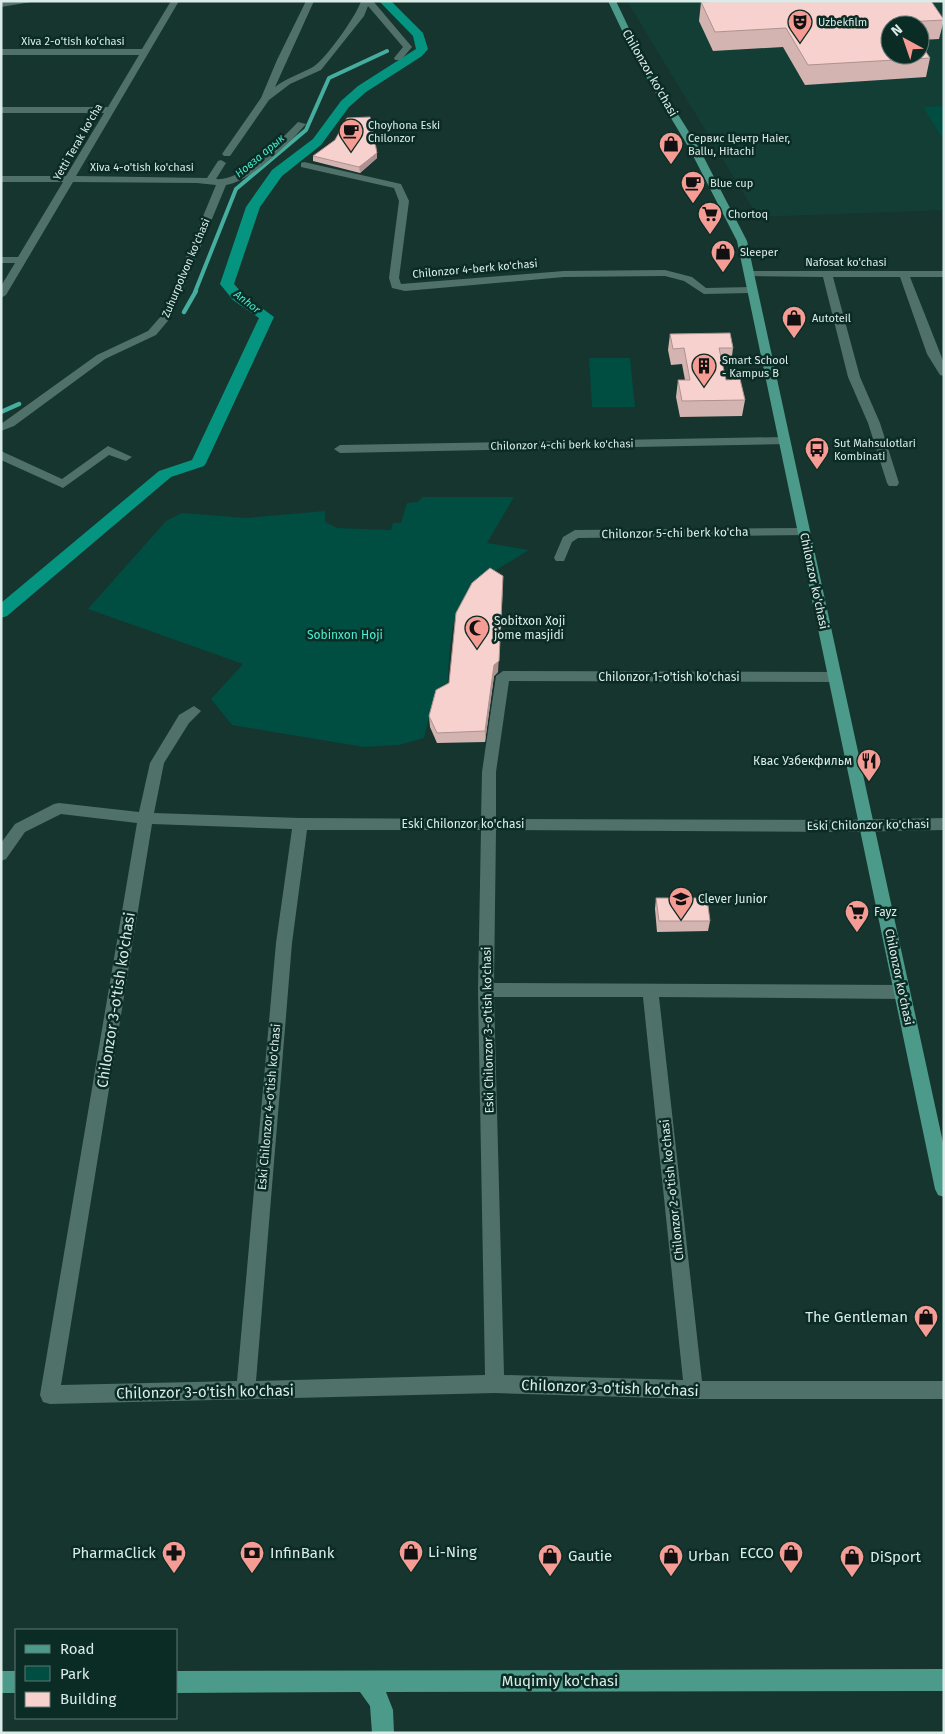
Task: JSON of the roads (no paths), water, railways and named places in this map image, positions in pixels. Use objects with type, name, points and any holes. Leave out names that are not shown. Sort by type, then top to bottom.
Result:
[{"type":"main road","name":"Chilonzor ko'chasi","points":[[612,1],[640,60],[720,193],[742,241],[783,442],[941,1166],[944,1189]]},
{"type":"main road","name":"Muqimiy ko'chasi","points":[[178,1682],[944,1680]]},
{"type":"main road","points":[[364,1681],[380,1700],[384,1711],[382,1733]]},
{"type":"main road","points":[[1,1682],[15,1682]]},
{"type":"street","points":[[1,5],[33,1]]},
{"type":"street","name":"Yetti Terak ko'cha","points":[[1,295],[20,260],[176,1]]},
{"type":"street","points":[[210,181],[266,98],[281,60],[310,1]]},
{"type":"street","points":[[266,98],[287,82],[318,68],[361,14],[366,1],[408,48],[398,58]]},
{"type":"street","name":"Xiva 2-o'tish ko'chasi","points":[[1,52],[145,52]]},
{"type":"street","points":[[1,110],[110,110]]},
{"type":"street","points":[[222,183],[234,182],[271,155],[301,124]]},
{"type":"street","name":"Chilonzor 4-berk ko'chasi","points":[[304,165],[376,183],[398,186],[404,201],[394,278],[396,286],[405,288],[564,274],[665,273],[688,279],[704,291],[751,290]]},
{"type":"street","name":"Xiva 4-o'tish ko'chasi","points":[[1,179],[210,181],[222,183]]},
{"type":"street","name":"Zuhurpolvon ko'chasi","points":[[1,428],[10,424],[101,357],[152,333],[158,328],[167,316],[222,183]]},
{"type":"street","points":[[1,260],[20,260]]},
{"type":"street","name":"Nafosat ko'chasi","points":[[749,274],[944,274]]},
{"type":"street","points":[[827,274],[854,377],[874,423],[893,483]]},
{"type":"street","points":[[904,274],[932,354],[944,373]]},
{"type":"street","name":"Chilonzor 4-chi berk ko'chasi","points":[[340,449],[783,442]]},
{"type":"street","points":[[1,455],[63,484],[108,450],[126,457]]},
{"type":"street","name":"Chilonzor 5-chi berk ko'cha","points":[[560,558],[567,540],[575,534],[803,532]]},
{"type":"street","name":"Chilonzor 1-o'tish ko'chasi","points":[[503,676],[834,677]]},
{"type":"street","name":"Eski Chilonzor 3-o'tish ko'chasi","points":[[495,1384],[486,990],[489,772],[503,676]]},
{"type":"street","points":[[146,818],[157,763],[184,719],[194,711]]},
{"type":"street","name":"Eski Chilonzor ko'chasi","points":[[1,855],[20,828],[59,808],[146,818],[300,824],[944,824]]},
{"type":"street","name":"Chilonzor 3-o'tish ko'chasi","points":[[146,818],[50,1395],[495,1384],[694,1390],[944,1390]]},
{"type":"street","name":"Eski Chilonzor 4-o'tish ko'chasi","points":[[246,1391],[284,943],[300,824]]},
{"type":"street","points":[[486,990],[902,992]]},
{"type":"street","name":"Chilonzor 2-o'tish ko'chasi","points":[[650,990],[694,1390]]},
{"type":"waterway","name":"Anhor","points":[[1,612],[165,474],[198,463],[267,317],[238,297],[227,284],[253,207],[277,173],[317,142],[345,104],[362,89],[418,54],[422,49],[419,35],[384,1]]},
{"type":"waterway","name":"Новза арык","points":[[195,292],[236,189],[306,130],[329,78],[387,51]]},
{"type":"waterway","name":"Новза арык","points":[[184,312],[196,291]]},
{"type":"waterway","name":"Новза арык","points":[[1,412],[19,404]]},
{"type":"place","name":"Uzbekfilm","points":[[800,43]]},
{"type":"place","name":"Choyhona Eski Chilonzor","points":[[351,152]]},
{"type":"place","name":"Сервис Центр Haier, Ballu, Hitachi","points":[[671,165]]},
{"type":"place","name":"Blue cup","points":[[693,204]]},
{"type":"place","name":"Chortoq","points":[[710,235]]},
{"type":"place","name":"Sleeper","points":[[723,273]]},
{"type":"place","name":"Autoteil","points":[[794,339]]},
{"type":"place","name":"Smart School - Kampus B","points":[[704,387]]},
{"type":"place","name":"Sut Mahsulotlari Kombinati","points":[[817,470]]},
{"type":"place","name":"Sobitxon Xoji jome masjidi","points":[[477,649]]},
{"type":"place","name":"Квас Узбекфильм","points":[[869,782]]},
{"type":"place","name":"Clever Junior","points":[[681,920]]},
{"type":"place","name":"Fayz","points":[[857,933]]},
{"type":"place","name":"The Gentleman","points":[[926,1338]]},
{"type":"place","name":"Li-Ning","points":[[411,1573]]},
{"type":"place","name":"PharmaClick","points":[[174,1574]]},
{"type":"place","name":"InfinBank","points":[[252,1574]]},
{"type":"place","name":"ECCO","points":[[791,1574]]},
{"type":"place","name":"Gautie","points":[[550,1577]]},
{"type":"place","name":"Urban","points":[[671,1577]]},
{"type":"place","name":"DiSport","points":[[852,1578]]},
{"type":"park label","name":"Sobinxon Hoji","points":[[345,635]]}]
